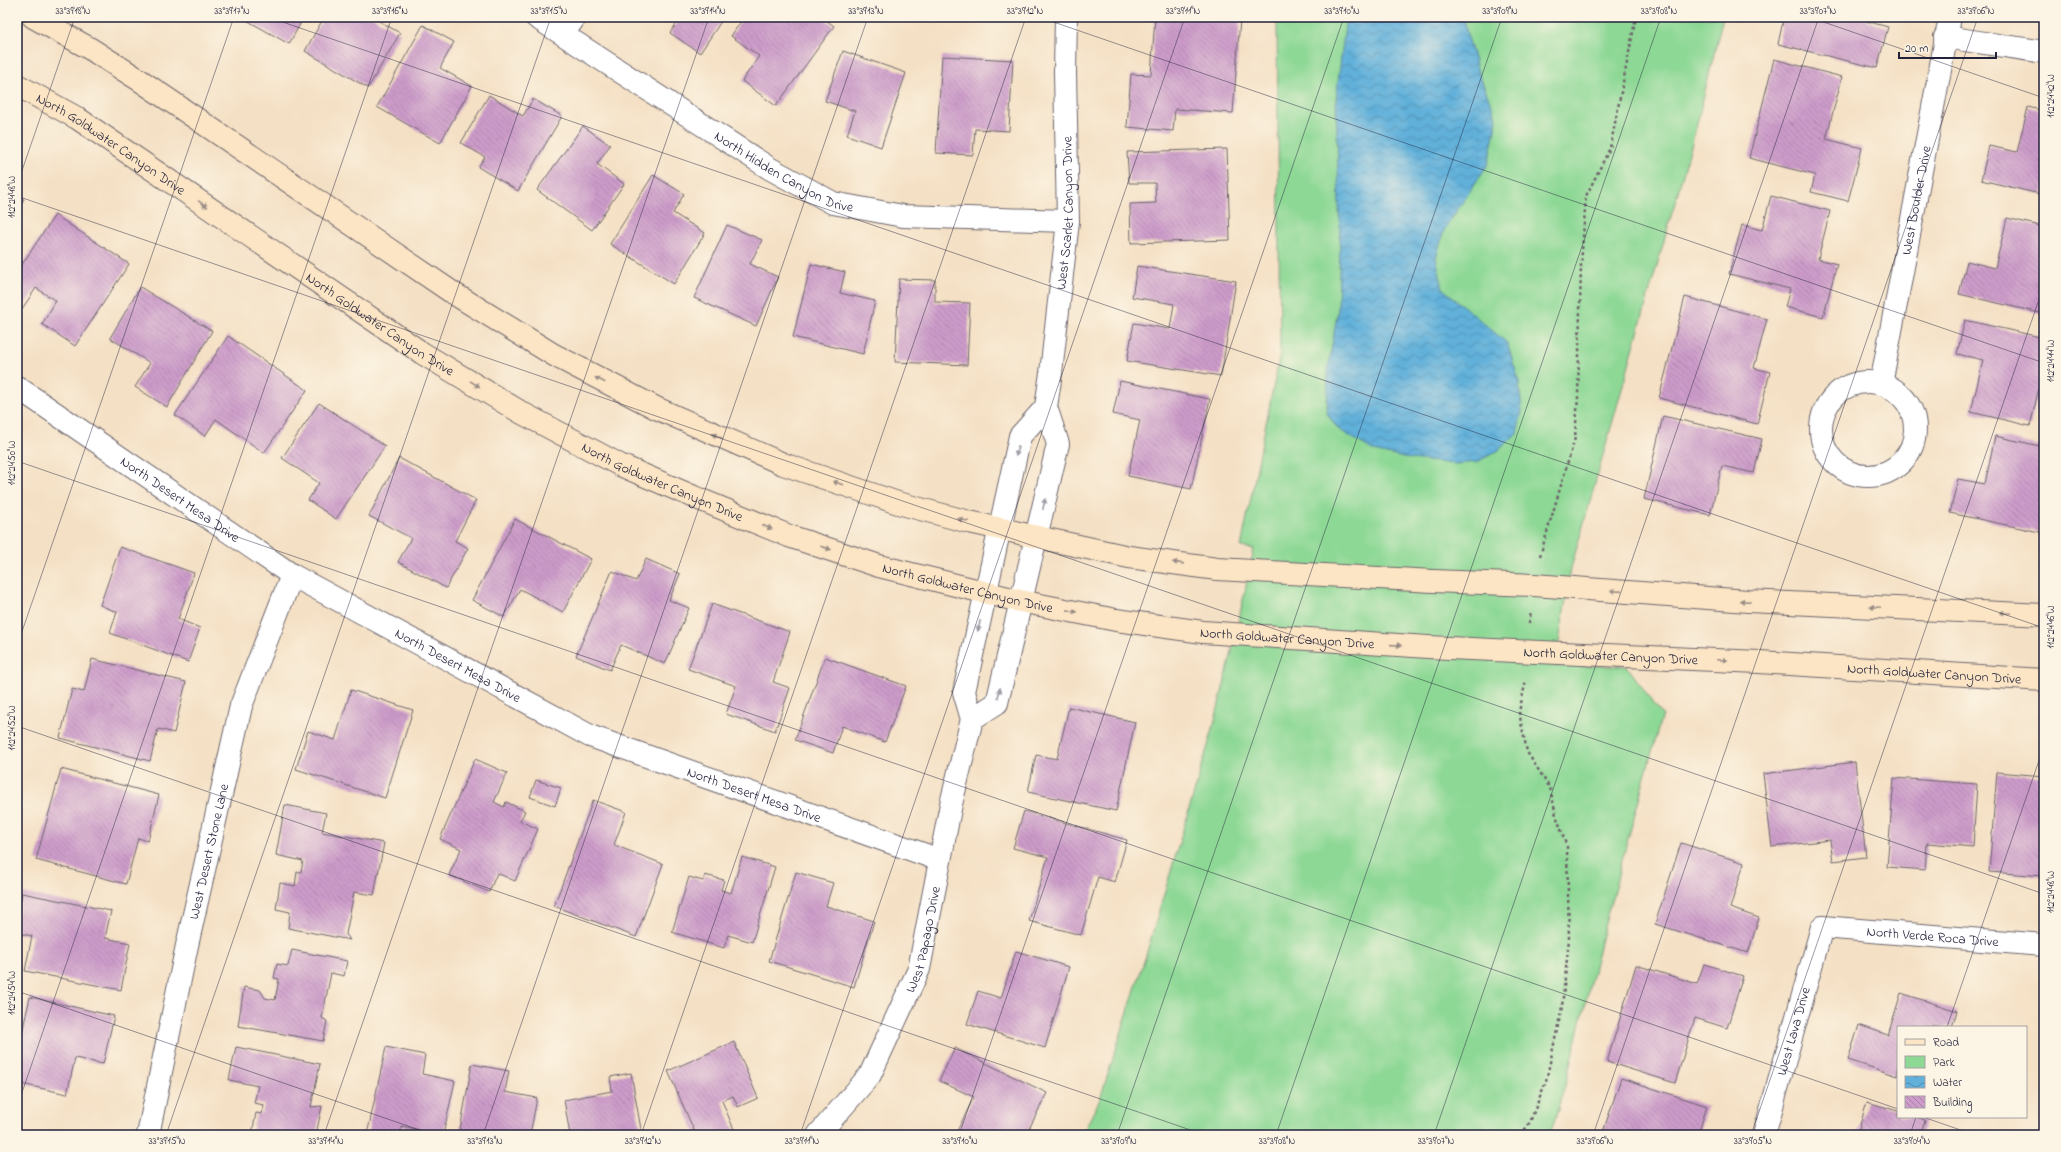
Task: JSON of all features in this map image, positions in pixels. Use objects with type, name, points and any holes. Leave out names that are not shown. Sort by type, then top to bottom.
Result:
[{"type":"street","points":[[34,17],[89,48],[453,293],[554,355],[656,408],[783,464],[898,503],[1037,538],[1129,557],[1217,568],[1433,581],[1534,585],[1748,601],[2044,615]]},
{"type":"street","name":"North Hidden Canyon Drive","points":[[536,17],[569,26],[769,168],[832,203],[903,216],[1068,221]]},
{"type":"street","name":"West Scarlet Canyon Drive","points":[[1020,601],[1037,538],[1058,444],[1046,407],[1068,221],[1066,17]]},
{"type":"street","points":[[1947,27],[2044,52]]},
{"type":"street","name":"West Boulder Drive","points":[[1880,384],[1947,27]]},
{"type":"street","name":"North Goldwater Canyon Drive","points":[[17,85],[77,118],[422,352],[522,413],[620,465],[789,536],[879,566],[1020,601],[1116,620],[1203,632],[1428,647],[1526,650],[1767,662],[2044,680]]},
{"type":"street","points":[[1865,382],[1880,384],[1894,390],[1905,400],[1912,414],[1915,429],[1912,444],[1905,457],[1894,468],[1880,474],[1865,476],[1850,473],[1837,464],[1827,453],[1821,438],[1821,422],[1826,407],[1836,394],[1849,386],[1865,382]]},
{"type":"street","name":"North Desert Mesa Drive","points":[[17,388],[292,575],[590,736],[940,860]]},
{"type":"street","points":[[1001,528],[1020,436],[1046,407]]},
{"type":"street","name":"West Papago Drive","points":[[818,1135],[870,1075],[919,969],[940,860],[972,718],[964,692],[1001,528]]},
{"type":"street","name":"West Desert Stone Lane","points":[[148,1135],[186,950],[241,706],[292,575]]},
{"type":"street","points":[[972,718],[997,703],[1020,601]]},
{"type":"street","name":"North Verde Roca Drive","points":[[1822,927],[2044,945]]},
{"type":"street","name":"West Lava Drive","points":[[1764,1135],[1822,927]]},
{"type":"path","points":[[1522,1135],[1530,1122],[1546,1081],[1562,1007],[1569,939],[1567,847],[1556,815],[1550,788],[1527,752],[1519,712],[1527,677],[1526,650],[1534,585],[1540,557],[1575,438],[1578,397],[1581,265],[1586,196],[1610,148],[1636,17]]},
{"type":"green space","points":[[1277,17],[1723,17],[1695,132],[1571,568],[1555,666],[1627,666],[1662,715],[1603,930],[1570,1068],[1550,1135],[1082,1135],[1100,1099],[1146,955],[1212,732],[1230,660],[1254,549],[1241,547],[1280,354]]},
{"type":"water","points":[[1346,17],[1464,17],[1466,30],[1477,69],[1497,119],[1488,164],[1444,230],[1436,258],[1443,289],[1507,343],[1519,381],[1522,412],[1517,433],[1499,450],[1477,462],[1454,464],[1404,458],[1374,451],[1338,429],[1327,413],[1328,370],[1338,309],[1340,240],[1336,99]]},
{"type":"building","points":[[241,17],[304,17],[289,44]]},
{"type":"building","points":[[324,17],[372,17],[400,33],[368,88],[305,51]]},
{"type":"building","points":[[681,17],[724,17],[700,53],[670,33]]},
{"type":"building","points":[[744,17],[822,17],[834,26],[776,106],[742,81],[759,56],[731,36]]},
{"type":"building","points":[[1155,17],[1240,19],[1233,113],[1175,109],[1173,131],[1127,127],[1131,74],[1151,75]]},
{"type":"building","points":[[1784,17],[1867,17],[1866,21],[1888,27],[1877,68],[1778,44]]},
{"type":"building","points":[[423,25],[454,42],[440,68],[472,86],[440,143],[377,107]]},
{"type":"building","points":[[843,51],[906,73],[881,147],[847,135],[855,111],[825,101]]},
{"type":"building","points":[[942,56],[1013,60],[1009,131],[975,129],[973,155],[936,153]]},
{"type":"building","points":[[1774,59],[1842,77],[1826,139],[1862,148],[1848,201],[1811,192],[1815,175],[1749,158]]},
{"type":"building","points":[[489,95],[523,116],[533,99],[562,116],[518,191],[478,167],[485,157],[461,143]]},
{"type":"building","points":[[2028,107],[2044,111],[2044,195],[1981,180],[1989,146],[2017,152]]},
{"type":"building","points":[[583,126],[610,145],[597,164],[624,184],[592,230],[537,190]]},
{"type":"building","points":[[1227,149],[1230,240],[1131,243],[1130,204],[1156,203],[1155,183],[1129,183],[1127,152]]},
{"type":"building","points":[[653,175],[684,194],[673,213],[705,233],[674,284],[610,244]]},
{"type":"building","points":[[17,195],[24,199],[17,212]]},
{"type":"building","points":[[1771,196],[1830,211],[1818,259],[1837,264],[1823,317],[1785,307],[1790,289],[1729,274],[1742,225],[1762,230]]},
{"type":"building","points":[[55,215],[129,264],[75,346],[42,324],[56,301],[36,288],[20,312],[17,309],[17,272]]},
{"type":"building","points":[[2007,218],[2044,227],[2044,314],[1959,294],[1967,261],[1995,268]]},
{"type":"building","points":[[727,225],[762,240],[750,264],[778,277],[756,326],[694,298]]},
{"type":"building","points":[[811,264],[845,272],[840,293],[875,301],[863,354],[793,337]]},
{"type":"building","points":[[1137,266],[1236,281],[1221,376],[1127,361],[1134,323],[1170,329],[1174,304],[1132,297]]},
{"type":"building","points":[[899,279],[935,280],[935,302],[970,303],[967,365],[895,362]]},
{"type":"building","points":[[140,287],[212,331],[167,407],[135,387],[150,363],[110,338]]},
{"type":"building","points":[[1685,297],[1767,319],[1754,368],[1770,372],[1757,424],[1659,398]]},
{"type":"building","points":[[1965,320],[2044,338],[2044,367],[2030,426],[1971,412],[1983,360],[1957,354]]},
{"type":"building","points":[[228,336],[307,390],[264,453],[216,419],[205,436],[175,415]]},
{"type":"building","points":[[1120,381],[1210,399],[1191,489],[1128,476],[1140,420],[1113,414]]},
{"type":"building","points":[[319,403],[385,446],[336,519],[308,500],[319,483],[282,458]]},
{"type":"building","points":[[1663,416],[1762,439],[1754,473],[1722,466],[1710,515],[1644,499]]},
{"type":"building","points":[[1995,436],[2044,447],[2044,533],[1950,513],[1958,479],[1985,484]]},
{"type":"building","points":[[399,458],[476,500],[455,541],[468,548],[446,588],[398,562],[411,538],[369,516]]},
{"type":"building","points":[[515,519],[591,559],[563,612],[520,589],[504,617],[472,600]]},
{"type":"building","points":[[120,547],[194,573],[178,619],[200,628],[188,662],[110,633],[117,612],[100,605]]},
{"type":"building","points":[[646,559],[680,574],[669,600],[689,608],[665,664],[621,645],[610,670],[576,656],[612,571],[636,581]]},
{"type":"building","points":[[712,604],[790,632],[773,682],[790,688],[775,731],[726,714],[736,686],[688,669]]},
{"type":"building","points":[[825,657],[906,686],[885,742],[842,726],[833,753],[795,740]]},
{"type":"building","points":[[92,659],[186,682],[174,733],[158,729],[150,761],[60,738],[72,689],[84,692]]},
{"type":"building","points":[[351,690],[413,710],[385,798],[296,769],[308,731],[335,740]]},
{"type":"building","points":[[1069,707],[1135,722],[1116,811],[1028,792],[1036,755],[1057,759]]},
{"type":"building","points":[[475,759],[507,773],[494,802],[504,807],[506,802],[525,811],[520,821],[538,829],[515,881],[497,873],[489,892],[449,875],[461,849],[440,839]]},
{"type":"building","points":[[1855,762],[1866,857],[1833,861],[1830,840],[1772,847],[1763,774]]},
{"type":"building","points":[[61,769],[159,795],[148,841],[138,838],[126,884],[36,860]]},
{"type":"building","points":[[1997,772],[2044,776],[2044,876],[1989,872]]},
{"type":"building","points":[[1894,778],[1977,784],[1973,847],[1927,843],[1925,870],[1887,867]]},
{"type":"building","points":[[536,780],[561,788],[555,806],[530,797]]},
{"type":"building","points":[[593,800],[626,812],[614,845],[663,864],[636,937],[554,906]]},
{"type":"building","points":[[285,805],[326,813],[322,832],[384,843],[374,895],[354,892],[346,934],[350,940],[288,928],[290,912],[276,909],[280,883],[295,886],[297,872],[301,872],[303,861],[276,855]]},
{"type":"building","points":[[1024,811],[1127,840],[1115,882],[1098,877],[1081,935],[1029,921],[1048,857],[1013,848]]},
{"type":"building","points":[[1681,843],[1744,863],[1730,908],[1759,918],[1748,953],[1655,924]]},
{"type":"building","points":[[742,857],[775,867],[752,942],[728,935],[724,948],[672,932],[689,877],[703,881],[705,875],[724,880],[721,890],[731,893]]},
{"type":"building","points":[[796,872],[833,883],[826,906],[874,921],[854,987],[769,961]]},
{"type":"building","points":[[22,893],[111,911],[105,938],[130,943],[121,990],[25,971],[32,936],[17,933],[17,920]]},
{"type":"building","points":[[292,950],[347,961],[344,976],[331,973],[322,1018],[327,1021],[323,1041],[238,1026],[244,987],[260,990],[265,998],[275,1000],[279,979],[274,978],[277,964],[288,966]]},
{"type":"building","points":[[1016,951],[1069,967],[1045,1048],[967,1024],[978,991],[1001,998]]},
{"type":"building","points":[[1704,964],[1743,976],[1727,1028],[1695,1018],[1675,1083],[1607,1062],[1636,965],[1697,984]]},
{"type":"building","points":[[1901,993],[1957,1011],[1952,1026],[1897,1026],[1897,1076],[1848,1060],[1859,1025],[1888,1035]]},
{"type":"building","points":[[30,997],[114,1016],[103,1064],[75,1058],[67,1094],[17,1083],[17,1055]]},
{"type":"building","points":[[734,1042],[758,1098],[738,1107],[733,1096],[722,1101],[735,1132],[727,1135],[696,1135],[668,1071]]},
{"type":"building","points":[[236,1047],[320,1064],[311,1107],[322,1106],[316,1135],[252,1134],[256,1113],[262,1114],[264,1105],[254,1103],[258,1086],[229,1080]]},
{"type":"building","points":[[386,1047],[425,1055],[422,1074],[455,1081],[443,1135],[418,1134],[419,1130],[402,1126],[400,1135],[367,1135]]},
{"type":"building","points":[[955,1048],[1047,1093],[1026,1135],[955,1135],[974,1097],[939,1081]]},
{"type":"building","points":[[472,1064],[509,1071],[505,1092],[537,1098],[530,1135],[459,1135]]},
{"type":"building","points":[[631,1073],[642,1135],[570,1135],[564,1100],[612,1091],[610,1077]]},
{"type":"building","points":[[1621,1078],[1707,1106],[1698,1135],[1602,1135]]},
{"type":"building","points":[[1867,1102],[1897,1111],[1897,1118],[1919,1118],[1925,1120],[1920,1135],[1857,1135]]}]
